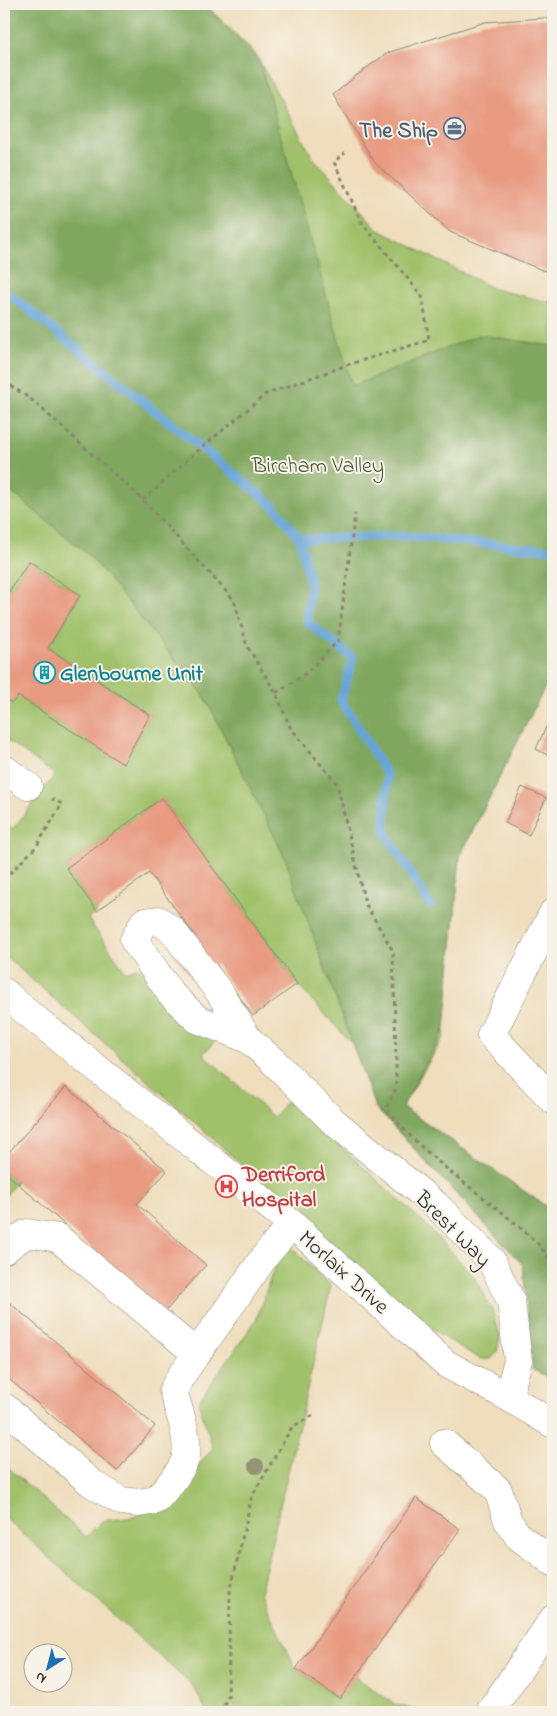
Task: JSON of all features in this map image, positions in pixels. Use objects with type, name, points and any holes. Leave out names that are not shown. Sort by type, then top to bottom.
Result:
[{"type":"street","points":[[4,769],[28,786]]},
{"type":"street","points":[[553,913],[490,1035],[553,1100]]},
{"type":"street","name":"Morlaix Drive","points":[[4,992],[31,1016],[292,1224],[446,1364],[508,1397],[553,1424]]},
{"type":"street","name":"Brest Way","points":[[248,1039],[272,1060],[333,1121],[436,1205],[491,1260],[512,1301],[518,1361],[508,1397]]},
{"type":"street","points":[[4,1407],[90,1482],[121,1501],[139,1504],[156,1500],[177,1474],[186,1456],[185,1437],[173,1390],[265,1256],[292,1224]]},
{"type":"street","points":[[4,1250],[27,1233],[58,1238],[197,1354]]},
{"type":"street","points":[[444,1443],[498,1490],[508,1521],[519,1537],[553,1562]]},
{"type":"street","points":[[490,1712],[553,1619]]},
{"type":"path","points":[[143,500],[266,394],[347,365],[429,340],[422,296],[362,223],[334,162],[345,153]]},
{"type":"path","points":[[4,381],[32,400],[143,500],[234,600],[247,646],[276,692],[290,727],[336,784],[365,903],[393,952],[396,1089],[386,1108],[396,1122],[434,1159],[536,1242],[553,1265]]},
{"type":"path","points":[[276,692],[308,672],[338,641],[355,514]]},
{"type":"path","points":[[4,879],[36,848],[62,804]]},
{"type":"path","points":[[220,1712],[228,1697],[230,1592],[252,1496],[292,1427],[314,1415]]},
{"type":"green space","name":"Bircham Valley","points":[[4,4],[205,4],[255,53],[313,158],[379,230],[494,289],[553,303],[553,671],[460,856],[444,1037],[402,1107],[553,1211],[553,1379],[533,1370],[523,1265],[375,1107],[353,1045],[297,984],[162,798],[66,868],[97,911],[88,919],[126,972],[139,967],[218,1038],[203,1054],[273,1117],[289,1099],[426,1225],[473,1275],[492,1310],[500,1336],[497,1352],[491,1359],[480,1359],[442,1336],[374,1283],[4,955],[4,823],[13,829],[55,775],[4,738],[4,699],[12,703],[18,696],[123,763],[150,715],[48,648],[80,595],[29,561],[4,599]]},
{"type":"green space","name":"Bircham Valley","points":[[4,4],[203,4],[259,60],[352,386],[479,335],[553,346],[553,671],[460,856],[445,1029],[402,1107],[553,1211],[553,1379],[533,1370],[523,1265],[375,1107],[285,858],[205,697],[91,557],[4,486]]},
{"type":"green space","points":[[4,1171],[16,1182],[4,1198]]},
{"type":"green space","points":[[284,1240],[331,1286],[260,1593],[296,1669],[339,1699],[355,1677],[396,1705],[427,1712],[207,1712],[194,1687],[4,1517],[4,1464],[86,1537],[102,1521],[134,1517],[168,1501],[213,1448],[198,1402],[256,1320]]},
{"type":"building","name":"The Ship","points":[[544,18],[553,20],[553,272],[542,270],[450,232],[375,163],[333,95],[387,53],[485,22]]},
{"type":"building","name":"Glenbourne Unit","points":[[29,561],[80,595],[48,648],[150,715],[123,764],[18,696],[12,703],[4,699],[4,599]]},
{"type":"building","points":[[553,712],[553,758],[536,749]]},
{"type":"building","points":[[522,787],[546,798],[529,835],[505,823]]},
{"type":"building","points":[[162,798],[297,984],[253,1016],[216,964],[193,981],[173,954],[196,937],[149,873],[97,911],[66,868]]},
{"type":"building","points":[[66,1087],[167,1171],[137,1204],[206,1265],[164,1313],[4,1171],[4,1148],[9,1152]]},
{"type":"building","points":[[4,1298],[155,1426],[117,1471],[4,1375]]},
{"type":"building","points":[[416,1498],[460,1529],[340,1699],[296,1669]]},
{"type":"waterway","points":[[4,290],[273,505],[300,539],[310,584],[307,622],[353,658],[341,700],[387,775],[385,832],[430,905]]},
{"type":"waterway","points":[[300,539],[405,536],[553,550]]},
{"type":"place","name":"The Ship","points":[[454,129]]},
{"type":"place","name":"Glenbourne Unit","points":[[44,672]]},
{"type":"place","name":"Derriford Hospital","points":[[226,1186]]}]
